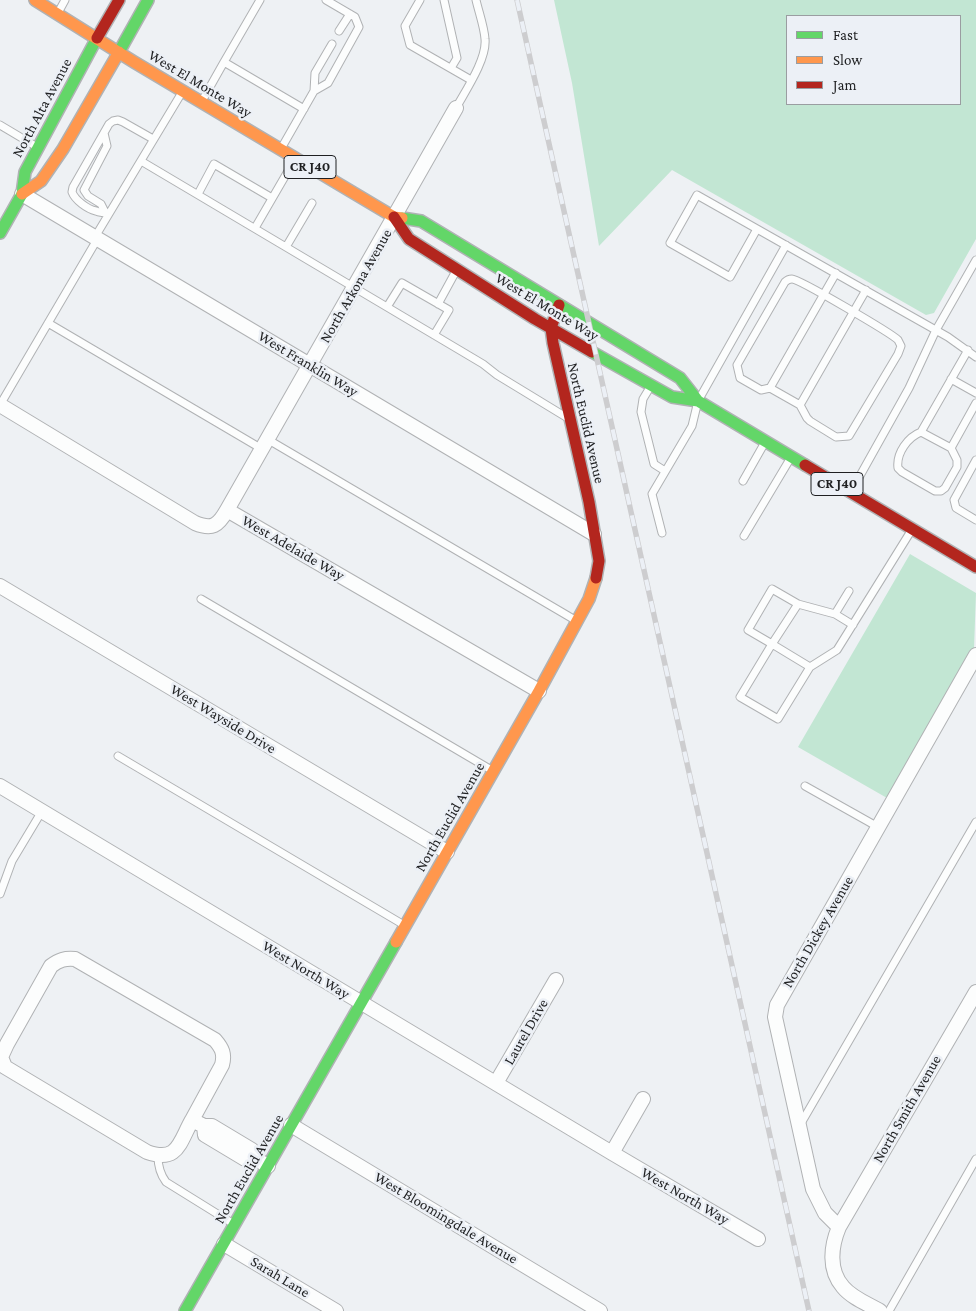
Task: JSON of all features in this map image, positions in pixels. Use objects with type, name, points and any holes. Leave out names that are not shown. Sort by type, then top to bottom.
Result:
[{"type":"main road","name":"CR J40","points":[[34,0],[119,52]]},
{"type":"main road","name":"North Alta Avenue","points":[[0,233],[22,194],[25,172],[37,148],[119,0]]},
{"type":"main road","name":"North Alta Avenue","points":[[22,194],[41,181],[63,149],[148,0]]},
{"type":"main road","name":"West El Monte Way","points":[[119,52],[394,217],[421,221],[680,378],[698,401],[976,567]]},
{"type":"main road","name":"West El Monte Way","points":[[394,217],[409,239],[551,328],[672,397],[698,401]]},
{"type":"main road","name":"North Euclid Avenue","points":[[185,1311],[539,691],[589,599],[598,573],[599,561],[589,502],[552,343],[551,328],[559,305]]},
{"type":"street","name":"North Arkona Avenue","points":[[227,510],[456,108]]},
{"type":"street","name":"West Franklin Way","points":[[22,194],[594,534]]},
{"type":"street","name":"West Adelaide Way","points":[[0,405],[194,523],[205,527],[213,526],[221,522],[227,510],[539,691]]},
{"type":"street","name":"West Wayside Drive","points":[[0,586],[446,852]]},
{"type":"street","name":"North Dickey Avenue","points":[[839,1227],[825,1213],[813,1189],[776,1017],[777,1005],[976,656]]},
{"type":"street","name":"West North Way","points":[[0,786],[612,1153],[758,1238]]},
{"type":"street","points":[[66,958],[75,959],[215,1040],[222,1048],[224,1058],[198,1123],[174,1152],[168,1156],[158,1156],[147,1152],[5,1067],[1,1057],[51,966],[66,958]]},
{"type":"street","name":"Laurel Drive","points":[[496,1083],[556,980]]},
{"type":"street","name":"North Smith Avenue","points":[[839,1227],[976,992]]},
{"type":"street","points":[[612,1153],[643,1099]]},
{"type":"street","points":[[198,1123],[212,1126],[252,1150],[254,1158],[268,1166]]},
{"type":"street","name":"West Bloomingdale Avenue","points":[[292,1125],[600,1311]]},
{"type":"street","points":[[839,1227],[834,1239],[832,1252],[838,1280],[850,1294],[880,1311]]},
{"type":"street","name":"Sarah Lane","points":[[224,1244],[336,1311]]},
{"type":"lane","points":[[57,14],[65,0]]},
{"type":"lane","points":[[202,102],[260,0]]},
{"type":"lane","points":[[314,90],[328,83],[359,27],[355,17],[326,0]]},
{"type":"lane","points":[[420,0],[405,26],[410,45],[471,80]]},
{"type":"lane","points":[[444,0],[457,58],[451,68]]},
{"type":"lane","points":[[456,108],[484,52],[486,40],[476,0]]},
{"type":"lane","points":[[339,31],[350,14]]},
{"type":"lane","points":[[281,150],[314,90],[315,73],[332,44]]},
{"type":"lane","points":[[224,62],[304,109]]},
{"type":"lane","points":[[0,405],[96,237],[107,213],[183,91]]},
{"type":"lane","points":[[107,213],[96,212],[78,201],[72,192],[110,122],[118,120],[153,140]]},
{"type":"lane","points":[[0,125],[37,148]]},
{"type":"lane","points":[[104,133],[107,146],[84,190],[86,195],[101,204],[107,213]]},
{"type":"lane","points":[[255,228],[295,158]]},
{"type":"lane","points":[[141,160],[483,364],[497,375],[569,418]]},
{"type":"lane","points":[[198,194],[214,164],[272,198]]},
{"type":"lane","points":[[757,229],[730,277],[670,243],[697,195],[936,330],[976,357]]},
{"type":"lane","points":[[286,247],[312,203]]},
{"type":"lane","points":[[662,533],[652,494],[692,426],[698,401],[786,245]]},
{"type":"lane","points":[[851,492],[909,388],[936,330],[976,260]]},
{"type":"lane","points":[[438,304],[457,269]]},
{"type":"lane","points":[[770,388],[836,273]]},
{"type":"lane","points":[[793,279],[853,312],[898,340],[901,346],[894,362],[849,436],[836,437],[810,421],[800,405],[770,388],[761,390],[740,378],[738,365],[784,282],[793,279]]},
{"type":"lane","points":[[388,307],[402,283],[449,310],[434,335]]},
{"type":"lane","points":[[800,405],[866,290]]},
{"type":"lane","points":[[48,323],[577,622]]},
{"type":"lane","points":[[921,432],[951,448],[956,460],[957,467],[945,488],[941,491],[935,491],[902,472],[898,468],[898,458],[908,440],[913,435],[921,432],[968,350]]},
{"type":"lane","points":[[951,379],[976,393]]},
{"type":"lane","points":[[650,386],[643,399],[641,412],[653,460],[657,466],[665,471]]},
{"type":"lane","points":[[951,448],[976,403]]},
{"type":"lane","points":[[743,481],[766,441]]},
{"type":"lane","points":[[744,536],[792,456]]},
{"type":"lane","points":[[976,460],[954,500],[956,508],[960,512],[976,520]]},
{"type":"lane","points":[[798,604],[740,697],[778,719],[810,667],[837,650],[912,528]]},
{"type":"lane","points":[[810,667],[748,630],[772,589],[798,604],[835,614],[852,625]]},
{"type":"lane","points":[[835,614],[849,591]]},
{"type":"lane","points":[[201,599],[493,771]]},
{"type":"lane","points":[[118,756],[405,926]]},
{"type":"lane","points":[[805,786],[878,827]]},
{"type":"lane","points":[[0,894],[8,870],[42,811]]},
{"type":"lane","points":[[800,1125],[976,822]]},
{"type":"lane","points":[[158,1156],[158,1165],[166,1182],[235,1224]]},
{"type":"lane","points":[[889,1311],[976,1159]]},
{"type":"green space","points":[[554,0],[976,0],[976,239],[934,313],[926,315],[672,170],[599,246],[572,83]]},
{"type":"green space","points":[[910,554],[976,593],[974,649],[887,798],[798,747]]},
{"type":"railway","points":[[517,0],[809,1311]]},
{"type":"traffic: fast","points":[[119,52],[148,0]]},
{"type":"traffic: fast","points":[[0,233],[22,194],[25,172],[97,38]]},
{"type":"traffic: fast","points":[[402,218],[421,221],[680,378],[698,401],[805,465]]},
{"type":"traffic: fast","points":[[592,352],[672,397],[698,401]]},
{"type":"traffic: fast","points":[[185,1311],[396,942]]},
{"type":"traffic: slow","points":[[35,0],[134,62],[394,217],[402,218]]},
{"type":"traffic: slow","points":[[22,194],[41,181],[63,149],[119,52]]},
{"type":"traffic: slow","points":[[396,942],[539,691],[589,599],[596,578]]},
{"type":"traffic: jam","points":[[97,38],[119,0]]},
{"type":"traffic: jam","points":[[394,217],[409,239],[535,319],[592,352]]},
{"type":"traffic: jam","points":[[559,305],[551,328],[553,343],[589,502],[599,561],[596,578]]},
{"type":"traffic: jam","points":[[805,465],[976,567]]}]
